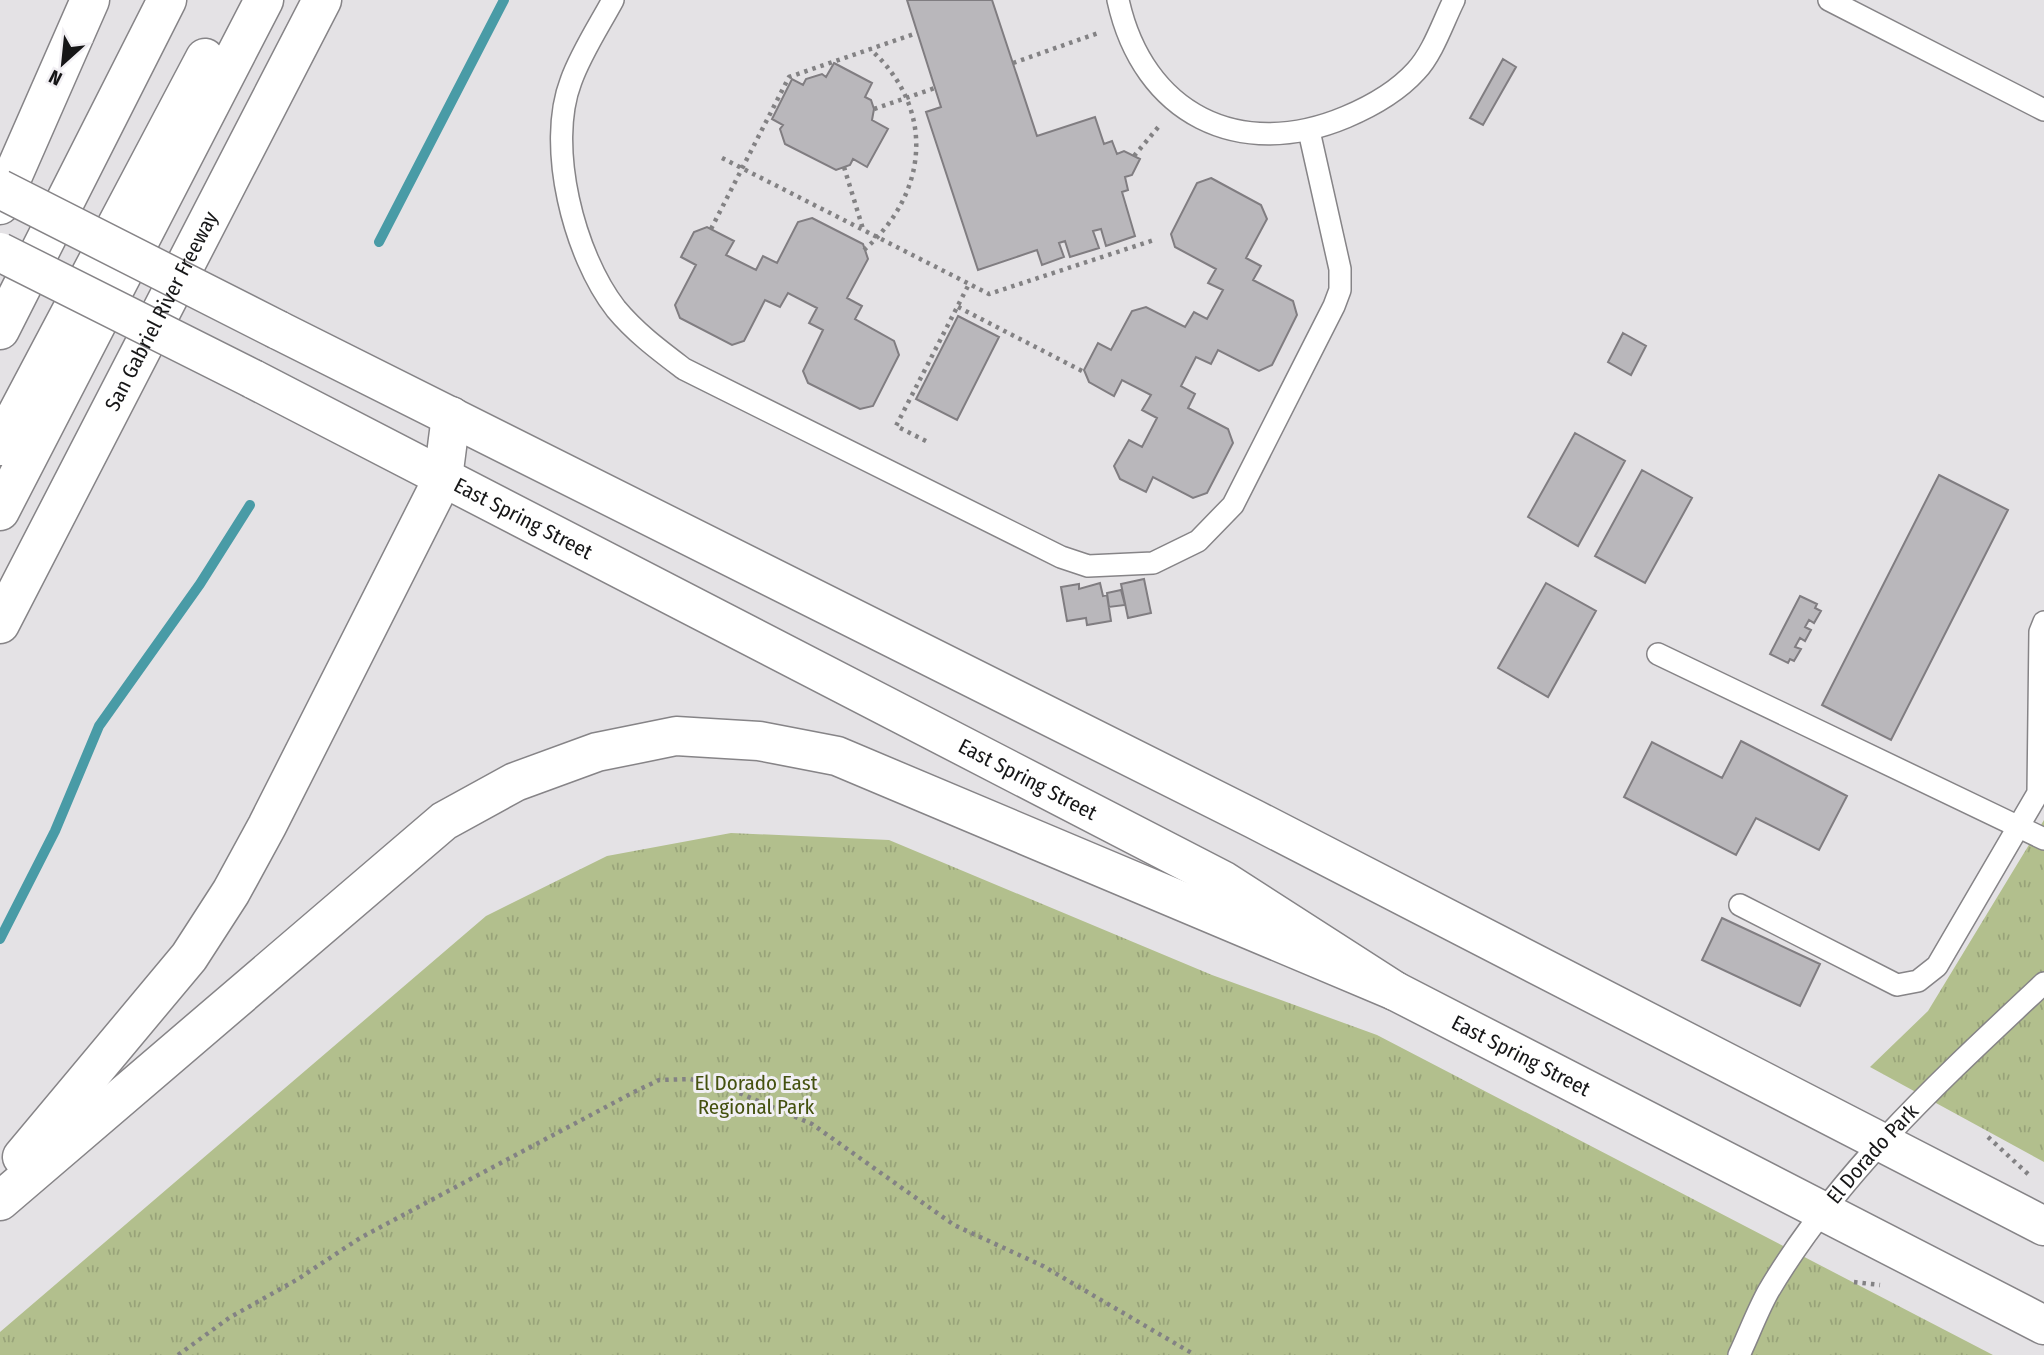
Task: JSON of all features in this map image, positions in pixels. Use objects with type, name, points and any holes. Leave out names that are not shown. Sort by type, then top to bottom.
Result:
[{"type":"main road","points":[[0,205],[90,0]]},
{"type":"main road","points":[[0,330],[167,0]]},
{"type":"main road","points":[[0,446],[235,0]]},
{"type":"main road","points":[[0,511],[264,0]]},
{"type":"main road","name":"San Gabriel River Freeway","points":[[0,624],[322,0]]},
{"type":"main road","points":[[0,189],[1254,819],[2044,1226]]},
{"type":"main road","name":"East Spring Street","points":[[0,252],[253,379],[1224,881],[1395,991],[2044,1325]]},
{"type":"main road","points":[[0,1183],[189,957],[230,892],[274,814],[443,478],[451,416]]},
{"type":"main road","points":[[0,1201],[444,821],[515,782],[597,752],[676,736],[759,741],[836,756],[1395,991]]},
{"type":"lane","points":[[613,0],[571,81],[564,131],[563,174],[573,224],[594,272],[615,307],[642,337],[684,369],[1061,557],[1088,566],[1153,563],[1198,541],[1233,505],[1309,356],[1334,306],[1341,281],[1309,131]]},
{"type":"lane","points":[[1118,0],[1124,24],[1147,72],[1179,103],[1204,119],[1237,132],[1271,136],[1309,131],[1376,105],[1418,70],[1454,0]]},
{"type":"lane","points":[[1829,0],[2044,110]]},
{"type":"lane","points":[[1740,905],[1897,985],[1918,981],[1937,965],[2038,793],[2040,632],[2044,622]]},
{"type":"lane","points":[[1658,654],[2044,839]]},
{"type":"lane","name":"El Dorado Park","points":[[1739,1355],[1768,1292],[1825,1212],[1930,1090],[2044,983]]},
{"type":"path","points":[[1013,62],[1124,24]]},
{"type":"path","points":[[711,229],[789,77],[917,33]]},
{"type":"path","points":[[864,250],[878,237],[907,196],[915,167],[916,138],[908,97],[895,76],[870,49]]},
{"type":"path","points":[[874,109],[935,88]]},
{"type":"path","points":[[1133,156],[1179,103]]},
{"type":"path","points":[[722,158],[989,294],[1154,240]]},
{"type":"path","points":[[844,167],[864,230]]},
{"type":"path","points":[[926,440],[897,426],[969,284]]},
{"type":"path","points":[[958,307],[1084,372]]},
{"type":"path","points":[[178,1355],[229,1318],[298,1279],[360,1238],[634,1092],[659,1080],[690,1079],[730,1089],[812,1124],[954,1225],[1044,1266],[1195,1355]]},
{"type":"path","points":[[1989,1137],[2036,1178]]},
{"type":"green space","points":[[2044,820],[2044,1162],[1870,1067],[1928,1011]]},
{"type":"green space","name":"El Dorado East Regional Park","points":[[731,833],[889,840],[1212,975],[1377,1035],[1993,1355],[0,1355],[0,1332],[486,916],[607,856]]},
{"type":"building","points":[[907,0],[992,0],[1037,136],[1095,117],[1104,144],[1112,141],[1117,154],[1124,151],[1140,159],[1132,175],[1125,177],[1128,190],[1122,192],[1135,236],[1106,246],[1101,229],[1093,231],[1099,248],[1070,257],[1065,241],[1059,243],[1064,257],[1042,265],[1037,250],[978,270],[926,112],[941,107]]},
{"type":"building","points":[[1503,59],[1516,67],[1483,125],[1470,118]]},
{"type":"building","points":[[834,63],[872,83],[865,97],[871,100],[874,109],[872,120],[888,129],[867,167],[853,159],[850,165],[836,170],[785,144],[780,129],[783,125],[772,119],[792,79],[803,85],[806,79],[822,74],[826,77]]},
{"type":"building","points":[[1211,178],[1261,205],[1267,219],[1246,258],[1261,266],[1253,280],[1293,301],[1297,315],[1272,365],[1259,371],[1218,350],[1211,364],[1196,357],[1181,386],[1195,394],[1188,408],[1228,429],[1233,443],[1207,493],[1193,498],[1153,477],[1146,492],[1120,479],[1114,466],[1129,440],[1142,447],[1157,418],[1142,410],[1151,395],[1122,380],[1114,396],[1089,382],[1084,370],[1098,343],[1111,350],[1132,311],[1146,307],[1185,327],[1194,312],[1207,319],[1223,290],[1208,283],[1216,269],[1175,247],[1171,234],[1197,183]]},
{"type":"building","points":[[812,218],[863,244],[868,259],[847,298],[862,306],[855,319],[894,341],[899,355],[873,406],[860,409],[808,383],[803,371],[823,330],[809,323],[817,308],[788,293],[780,307],[765,300],[744,341],[732,345],[680,318],[675,305],[696,265],[681,257],[694,232],[707,227],[734,241],[726,255],[756,270],[763,256],[777,263],[798,222]]},
{"type":"building","points":[[958,316],[999,337],[957,420],[916,399]]},
{"type":"building","points":[[1623,333],[1646,346],[1631,375],[1608,362]]},
{"type":"building","points":[[1575,433],[1625,461],[1578,546],[1528,517]]},
{"type":"building","points":[[1642,470],[1692,498],[1645,583],[1595,556]]},
{"type":"building","points":[[1939,475],[2008,510],[1891,740],[1822,705]]},
{"type":"building","points":[[1144,579],[1151,613],[1128,618],[1121,584]]},
{"type":"building","points":[[1100,583],[1103,596],[1107,595],[1111,621],[1087,625],[1086,618],[1067,621],[1061,587],[1079,584],[1079,589]]},
{"type":"building","points":[[1546,583],[1596,611],[1548,697],[1498,668]]},
{"type":"building","points":[[1121,590],[1125,605],[1109,607],[1107,593]]},
{"type":"building","points":[[1800,596],[1817,604],[1815,608],[1821,611],[1814,623],[1809,620],[1805,627],[1811,630],[1805,641],[1800,638],[1795,647],[1801,649],[1794,661],[1790,659],[1788,663],[1770,654]]},
{"type":"building","points":[[1741,741],[1847,796],[1819,850],[1756,818],[1736,855],[1624,797],[1652,742],[1722,778]]},
{"type":"building","points":[[1722,918],[1820,964],[1800,1006],[1702,960]]},
{"type":"waterway","points":[[379,242],[504,0]]},
{"type":"waterway","points":[[0,939],[55,831],[99,726],[200,584],[250,505]]}]
